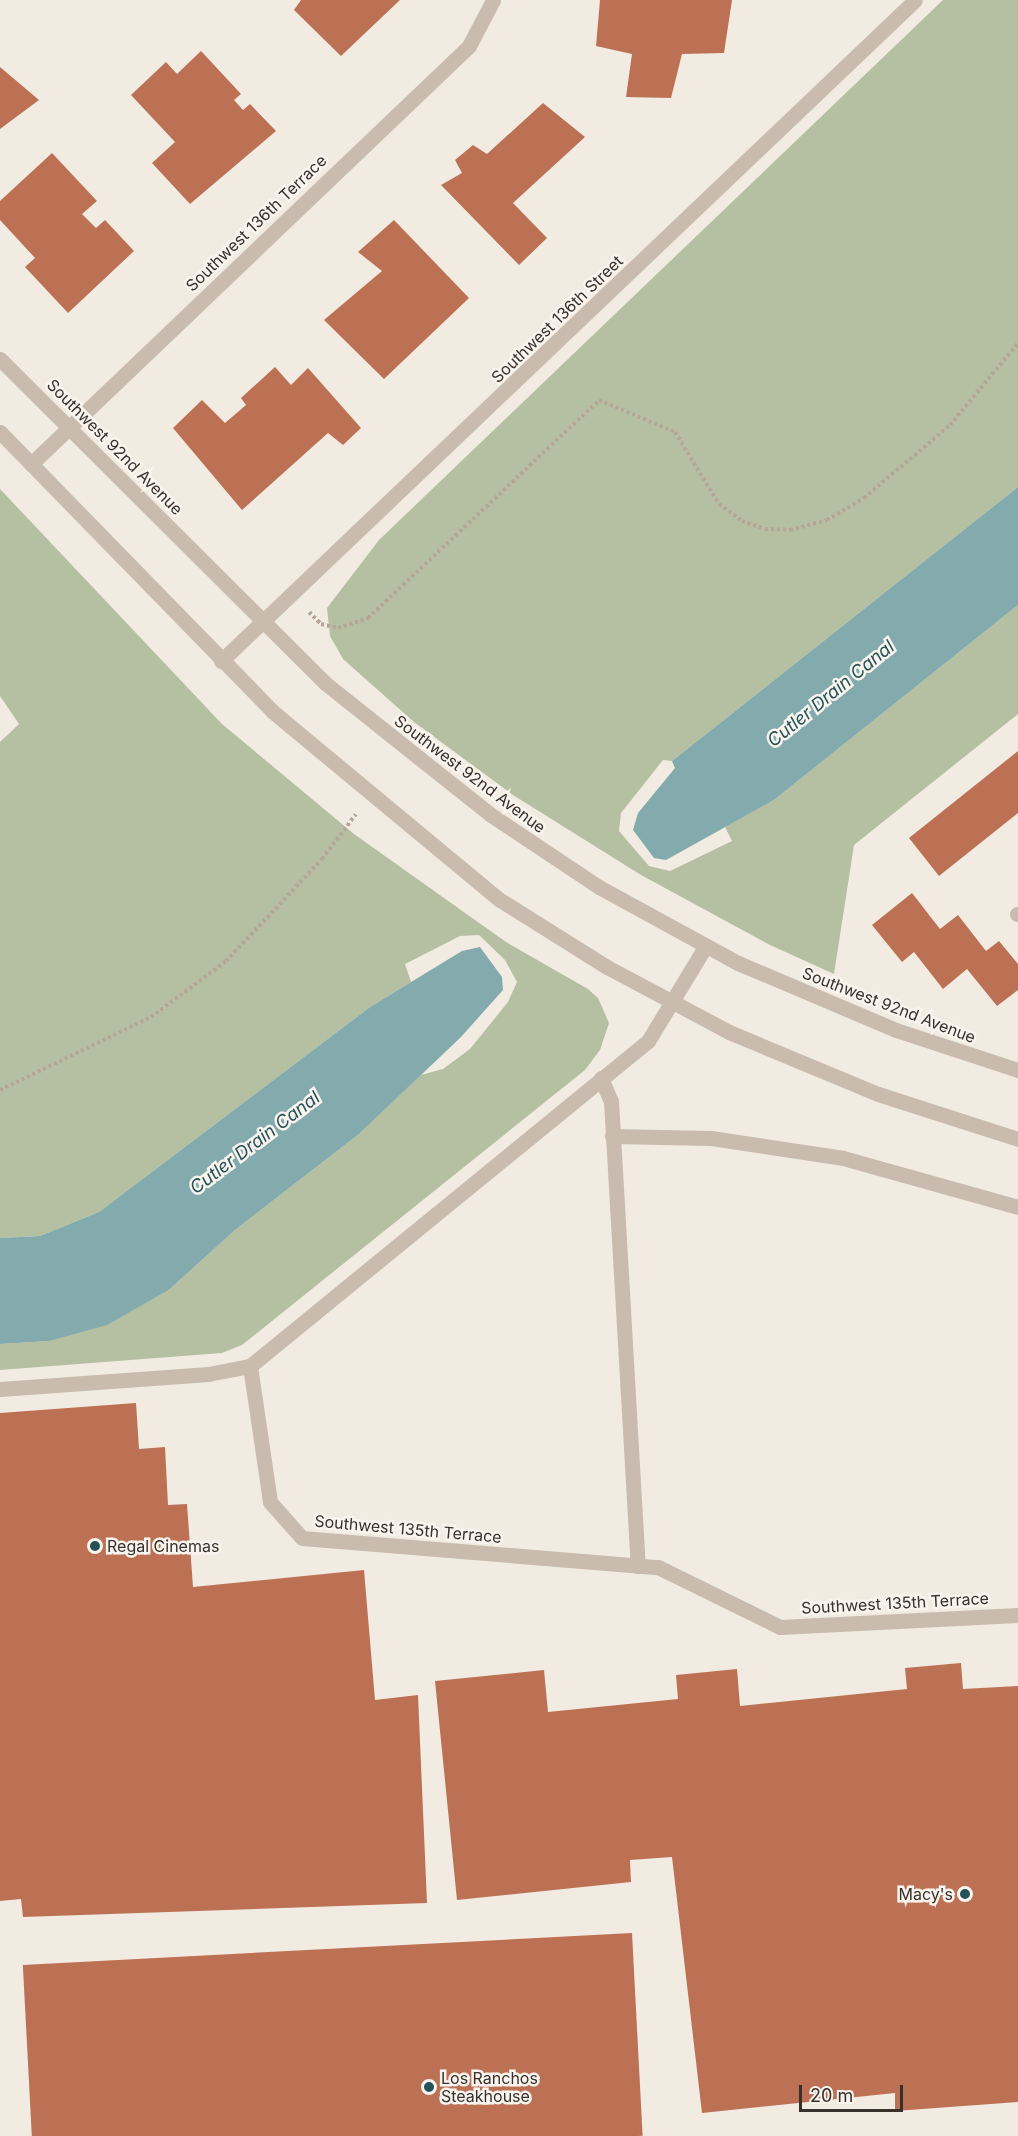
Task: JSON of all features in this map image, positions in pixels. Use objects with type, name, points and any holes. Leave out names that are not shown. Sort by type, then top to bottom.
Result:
[{"type":"street","name":"Southwest 136th Terrace","points":[[31,464],[469,45],[493,0]]},
{"type":"street","name":"Southwest 136th Street","points":[[221,661],[265,623],[915,0]]},
{"type":"street","name":"Southwest 92nd Avenue","points":[[0,359],[71,426],[325,682],[457,791],[599,887],[705,947],[896,1030],[1018,1070]]},
{"type":"street","points":[[0,432],[221,661],[370,795],[500,900],[671,1002],[729,1032],[878,1094],[1018,1139]]},
{"type":"street","points":[[0,1389],[208,1374],[250,1366],[648,1041],[705,947]]},
{"type":"street","points":[[602,1078],[611,1101],[638,1566]]},
{"type":"street","points":[[612,1136],[711,1138],[843,1158],[1018,1207]]},
{"type":"street","name":"Southwest 135th Terrace","points":[[250,1366],[270,1502],[302,1538],[658,1567],[713,1591],[780,1627],[1018,1615]]},
{"type":"path","points":[[321,624],[354,626],[368,618],[599,400],[620,412],[648,417],[675,432],[719,504],[742,521],[765,529],[790,530],[836,514],[911,460],[950,425],[1018,343]]},
{"type":"path","points":[[0,1090],[151,1017],[226,961],[322,859],[370,795]]},
{"type":"green space","points":[[943,0],[1018,0],[1018,487],[672,761],[663,760],[621,813],[619,831],[649,866],[670,871],[732,841],[725,827],[774,800],[1018,605],[1018,714],[854,845],[834,974],[770,945],[641,875],[513,795],[414,722],[343,659],[330,636],[327,608],[379,540]]},
{"type":"green space","points":[[0,489],[222,724],[354,834],[506,942],[588,989],[598,998],[609,1023],[600,1050],[585,1070],[242,1345],[222,1353],[0,1370],[0,1344],[49,1341],[170,1289],[235,1230],[359,1134],[421,1075],[443,1069],[470,1049],[508,1002],[517,982],[505,960],[479,935],[460,936],[405,964],[411,982],[370,1007],[99,1212],[40,1236],[0,1238],[0,742],[19,724],[0,696]]},
{"type":"water","name":"Cutler Drain Canal","points":[[1018,487],[1018,605],[774,800],[666,860],[654,858],[633,830],[638,813],[675,768],[672,761]]},
{"type":"water","name":"Cutler Drain Canal","points":[[480,947],[502,977],[503,990],[461,1037],[359,1134],[235,1230],[170,1289],[107,1325],[49,1341],[0,1344],[0,1238],[40,1236],[99,1212],[370,1007],[462,951]]},
{"type":"building","points":[[301,0],[400,0],[341,56],[294,10]]},
{"type":"building","points":[[600,0],[732,0],[724,53],[682,54],[671,98],[626,97],[632,54],[596,46]]},
{"type":"building","points":[[201,51],[241,94],[234,100],[243,110],[250,104],[276,131],[190,204],[152,163],[175,142],[131,95],[166,62],[177,74]]},
{"type":"building","points":[[0,67],[39,100],[0,129]]},
{"type":"building","points":[[543,103],[585,137],[513,203],[547,238],[519,265],[441,185],[462,173],[455,160],[473,145],[487,154]]},
{"type":"building","points":[[52,153],[97,201],[82,214],[96,228],[105,220],[134,251],[68,313],[25,267],[35,258],[0,220],[0,201]]},
{"type":"building","points":[[394,220],[469,298],[384,379],[324,320],[382,271],[358,252]]},
{"type":"building","points":[[275,367],[291,385],[308,368],[361,428],[343,445],[328,433],[242,510],[173,428],[202,400],[225,423],[246,405],[241,398]]},
{"type":"building","points":[[1018,751],[1018,813],[939,876],[909,838]]},
{"type":"building","points":[[912,893],[940,929],[958,915],[986,951],[999,941],[1018,964],[1018,990],[997,1006],[967,969],[943,989],[914,952],[902,962],[872,925]]},
{"type":"building","points":[[136,1403],[139,1449],[165,1447],[168,1505],[187,1504],[193,1587],[364,1570],[375,1700],[418,1695],[427,1903],[23,1917],[21,1899],[0,1901],[0,1413]]},
{"type":"building","points":[[961,1663],[963,1689],[1018,1686],[1018,2102],[895,2111],[895,2093],[702,2113],[672,1857],[630,1860],[631,1882],[457,1900],[435,1681],[544,1670],[548,1712],[678,1699],[676,1675],[737,1669],[740,1706],[907,1689],[905,1668]]},
{"type":"building","points":[[632,1933],[643,2136],[32,2136],[23,1965]]},
{"type":"place","name":"Regal Cinemas","points":[[95,1546]]},
{"type":"place","name":"Macy's","points":[[965,1894]]},
{"type":"place","name":"Los Ranchos Steakhouse","points":[[429,2087]]}]
